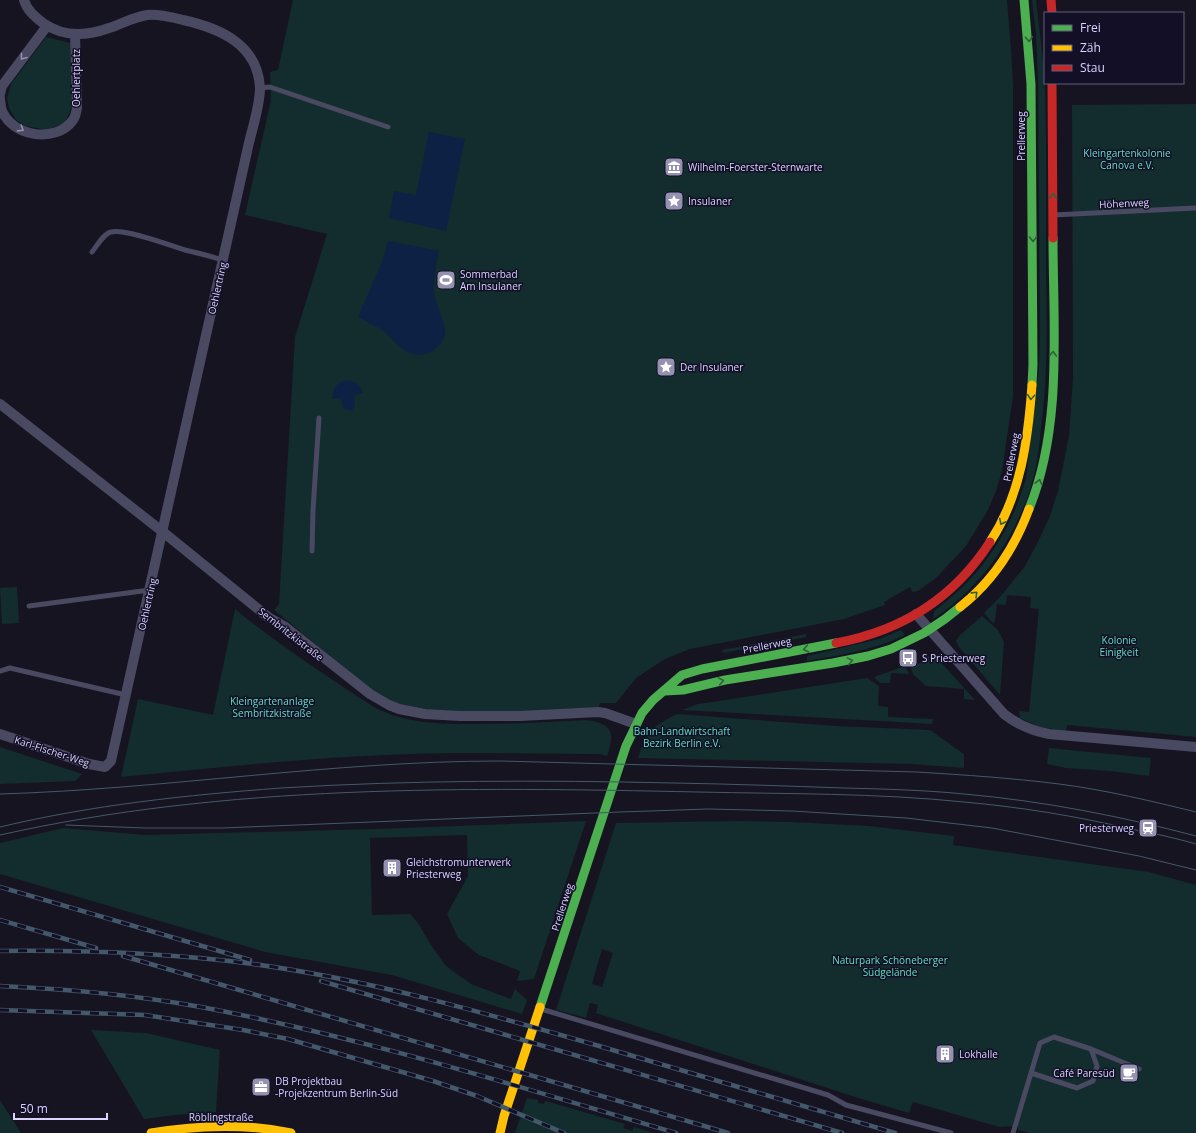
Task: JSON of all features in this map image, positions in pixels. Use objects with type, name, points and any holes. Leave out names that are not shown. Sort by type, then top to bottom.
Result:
[{"type":"main road","name":"Prellerweg","points":[[500,1133],[504,1116],[626,746],[646,707],[682,675],[862,637],[887,629],[916,614],[958,582],[970,570],[990,543],[1004,519],[1019,479],[1022,463],[1030,405],[1034,340],[1031,84],[1028,24],[1024,0]]},
{"type":"main road","points":[[1052,0],[1052,12]]},
{"type":"main road","points":[[665,691],[684,690],[705,684],[864,658],[901,645],[946,619],[966,602],[991,576],[1004,559],[1028,515],[1042,470],[1047,438],[1054,340],[1052,84]]},
{"type":"main road","name":"Prellerweg","points":[[490,1133],[504,1116]]},
{"type":"main road","name":"Röblingstraße","points":[[151,1133],[184,1128],[218,1126],[248,1127],[291,1133]]},
{"type":"street","name":"Oehlertring","points":[[24,0],[29,11],[47,26],[62,32],[76,34],[92,33],[145,15],[160,15],[205,26],[233,38],[247,52],[255,66],[260,88],[113,754],[111,761],[105,767]]},
{"type":"street","points":[[0,94],[2,86],[9,75],[47,26]]},
{"type":"street","name":"Oehlertplatz","points":[[0,98],[2,109],[10,121],[27,133],[44,134],[56,132],[66,127],[74,118],[77,108],[76,34]]},
{"type":"street","name":"Sembritzkistraße","points":[[0,404],[268,616],[284,626],[360,688],[379,701],[389,706],[418,713],[460,716],[520,716],[598,712],[636,724]]},
{"type":"street","points":[[916,614],[1004,714],[1028,729],[1049,734],[1196,747]]},
{"type":"street","name":"Karl-Fischer-Weg","points":[[0,734],[89,764],[105,767]]},
{"type":"lane","points":[[260,88],[270,87],[388,127]]},
{"type":"lane","name":"Höhenweg","points":[[1053,215],[1196,208]]},
{"type":"lane","points":[[92,252],[107,233],[112,231],[121,232],[223,260]]},
{"type":"lane","points":[[312,551],[319,418]]},
{"type":"lane","points":[[29,606],[150,590]]},
{"type":"lane","points":[[0,672],[10,668],[126,695]]},
{"type":"lane","points":[[540,1009],[828,1095],[846,1104],[951,1133]]},
{"type":"lane","points":[[1013,1133],[1040,1043],[1054,1037],[1091,1049],[1139,1069]]},
{"type":"lane","points":[[1031,1073],[1077,1088],[1093,1081],[1097,1066],[1091,1049]]},
{"type":"green space","name":"Insulaner","points":[[293,0],[1007,0],[1013,84],[1013,396],[1002,471],[996,491],[988,510],[966,546],[937,577],[918,591],[912,592],[910,587],[884,602],[885,605],[844,619],[690,649],[665,659],[636,678],[616,703],[600,703],[599,707],[529,711],[465,712],[427,709],[403,705],[391,701],[369,688],[274,610],[279,604],[295,337],[327,234],[245,215],[271,100],[270,72],[278,70]]},
{"type":"green space","points":[[1032,0],[1036,0],[1043,55],[1046,134],[1047,310],[1045,388],[1037,461],[1034,477],[1022,512],[992,564],[965,594],[933,619],[934,611],[966,584],[992,552],[1012,517],[1026,478],[1039,367],[1040,337],[1038,86],[1036,33]]},
{"type":"green space","points":[[46,37],[70,43],[73,105],[65,122],[48,130],[25,126],[16,120],[9,108],[7,98],[11,84]]},
{"type":"green space","name":"Kolonie Einigkeit","points":[[1196,104],[1196,737],[1067,725],[1066,731],[1040,727],[1020,718],[1019,711],[1029,712],[1039,609],[1030,608],[1031,597],[1007,595],[1006,605],[997,604],[995,621],[993,623],[984,613],[1002,595],[1025,566],[1037,544],[1050,516],[1058,491],[1069,436],[1073,378],[1072,105]]},
{"type":"green space","points":[[17,587],[19,623],[2,624],[0,588]]},
{"type":"green space","name":"Kleingartenanlage Sembritzkistraße","points":[[235,609],[303,660],[374,707],[386,713],[411,720],[450,724],[504,724],[587,720],[602,724],[610,731],[611,741],[607,756],[600,754],[412,754],[288,761],[121,777],[138,699],[213,715]]},
{"type":"green space","points":[[982,616],[998,630],[1004,642],[1000,695],[959,647],[956,641],[959,636]]},
{"type":"green space","points":[[901,630],[905,635],[881,645],[832,657],[807,661],[807,656],[879,639]]},
{"type":"green space","points":[[806,634],[806,637],[723,653],[722,650]]},
{"type":"green space","points":[[924,657],[937,658],[975,700],[964,699],[964,689],[926,686],[913,674],[909,664],[916,661],[918,664],[926,660]]},
{"type":"green space","points":[[905,666],[909,674],[891,673],[890,683],[880,683],[874,677]]},
{"type":"green space","points":[[867,678],[879,686],[878,706],[888,707],[888,717],[933,719],[932,724],[682,710],[698,704]]},
{"type":"green space","name":"Bahn-Landwirtschaft Bezirk Berlin e.V.","points":[[677,714],[837,726],[930,730],[964,754],[964,768],[912,764],[638,758],[644,741],[652,730],[662,722]]},
{"type":"green space","points":[[0,747],[82,774],[75,781],[0,784]]},
{"type":"green space","points":[[1049,748],[1151,758],[1149,776],[1110,771],[1066,768],[1047,764]]},
{"type":"green space","points":[[586,821],[534,979],[517,981],[520,971],[479,955],[458,938],[447,914],[468,876],[467,835],[370,838],[372,915],[410,914],[418,923],[446,966],[471,984],[511,999],[515,989],[527,1000],[522,1014],[392,975],[265,952],[0,874],[0,843],[63,828],[145,835],[375,829]]},
{"type":"green space","name":"Naturpark Schöneberger Südgelände","points":[[740,821],[869,826],[954,836],[953,845],[1149,872],[1196,885],[1196,1133],[1030,1133],[1018,1130],[1018,1126],[999,1127],[913,1102],[909,1113],[596,1013],[598,1005],[590,1003],[586,1018],[556,1010],[616,823]],"holes":[[[602,949],[613,953],[602,987],[592,984]]]},
{"type":"green space","points":[[91,1030],[146,1033],[220,1050],[216,1112],[144,1119]]},
{"type":"green space","points":[[527,1098],[538,1100],[538,1103],[543,1104],[546,1101],[625,1124],[623,1128],[632,1131],[634,1127],[654,1133],[515,1133]]},
{"type":"green space","points":[[0,1100],[21,1133],[0,1133]]},
{"type":"water","points":[[429,132],[465,139],[446,231],[389,218],[394,191],[416,195]]},
{"type":"water","points":[[388,241],[439,251],[434,291],[445,331],[444,338],[440,345],[432,351],[420,354],[411,353],[396,343],[385,332],[358,317],[382,262]]},
{"type":"water","points":[[347,380],[353,381],[357,384],[363,393],[355,395],[355,406],[352,410],[343,408],[342,401],[339,398],[332,399],[336,386],[340,382]]},
{"type":"tram line","points":[[0,794],[125,787],[375,765],[500,761],[917,772],[1024,780],[1077,786],[1196,812]]},
{"type":"tram line","points":[[0,827],[35,819],[140,802],[281,788],[379,783],[576,781],[759,785],[949,793],[994,797],[1081,810],[1196,836]]},
{"type":"tram line","points":[[0,835],[86,818],[172,806],[260,798],[348,792],[523,789],[831,794],[931,799],[1048,812],[1156,834],[1196,844]]},
{"type":"tram line","points":[[66,825],[145,828],[222,828],[708,809],[792,811],[906,818],[992,828],[1139,856],[1196,870]]},
{"type":"railway","points":[[0,887],[250,960]]},
{"type":"railway","points":[[0,920],[96,948]]},
{"type":"railway","points":[[0,951],[64,951],[190,957],[253,964],[341,979],[384,988],[471,1010],[895,1133]]},
{"type":"railway","points":[[123,956],[728,1133]]},
{"type":"railway","points":[[321,981],[842,1133]]},
{"type":"railway","points":[[0,986],[126,996],[201,1007],[261,1019],[440,1064],[676,1133]]},
{"type":"railway","points":[[0,1010],[145,1015],[243,1030],[288,1039],[433,1081],[477,1096],[564,1133]]},
{"type":"traffic: fast","points":[[1024,0],[1031,84],[1032,385]]},
{"type":"traffic: fast","points":[[1029,509],[1040,477],[1052,410],[1054,375],[1053,238]]},
{"type":"traffic: fast","points":[[665,691],[683,690],[725,680],[868,656],[891,649],[924,633],[960,607]]},
{"type":"traffic: fast","points":[[540,1007],[626,746],[642,713],[653,700],[682,675],[702,669],[836,643]]},
{"type":"traffic: slow","points":[[990,542],[1001,524],[1016,486],[1025,446],[1032,385]]},
{"type":"traffic: slow","points":[[960,607],[972,597],[1001,563],[1017,537],[1029,509]]},
{"type":"traffic: slow","points":[[500,1133],[504,1116],[540,1007]]},
{"type":"traffic: slow","points":[[151,1133],[186,1128],[221,1126],[238,1126],[291,1133]]},
{"type":"traffic: jam","points":[[1051,0],[1052,12]]},
{"type":"traffic: jam","points":[[1052,84],[1053,238]]},
{"type":"traffic: jam","points":[[836,643],[860,638],[882,630],[904,621],[924,609],[960,580],[976,562],[990,542]]},
{"type":"place","name":"Wilhelm-Foerster-Sternwarte","points":[[674,167]]},
{"type":"place","name":"Insulaner","points":[[674,201]]},
{"type":"place","name":"Sommerbad Am Insulaner","points":[[446,280]]},
{"type":"place","name":"Der Insulaner","points":[[666,367]]},
{"type":"place","name":"S Priesterweg","points":[[908,658]]},
{"type":"place","name":"Priesterweg","points":[[1148,828]]},
{"type":"place","name":"Gleichstromunterwerk Priesterweg","points":[[392,868]]},
{"type":"place","name":"Lokhalle","points":[[945,1054]]},
{"type":"place","name":"Café Paresüd","points":[[1129,1073]]},
{"type":"place","name":"DB Projektbau -Projekzentrum Berlin-Süd","points":[[261,1087]]},
{"type":"park label","name":"Kleingartenkolonie Canova e.V.","points":[[1127,158]]}]
